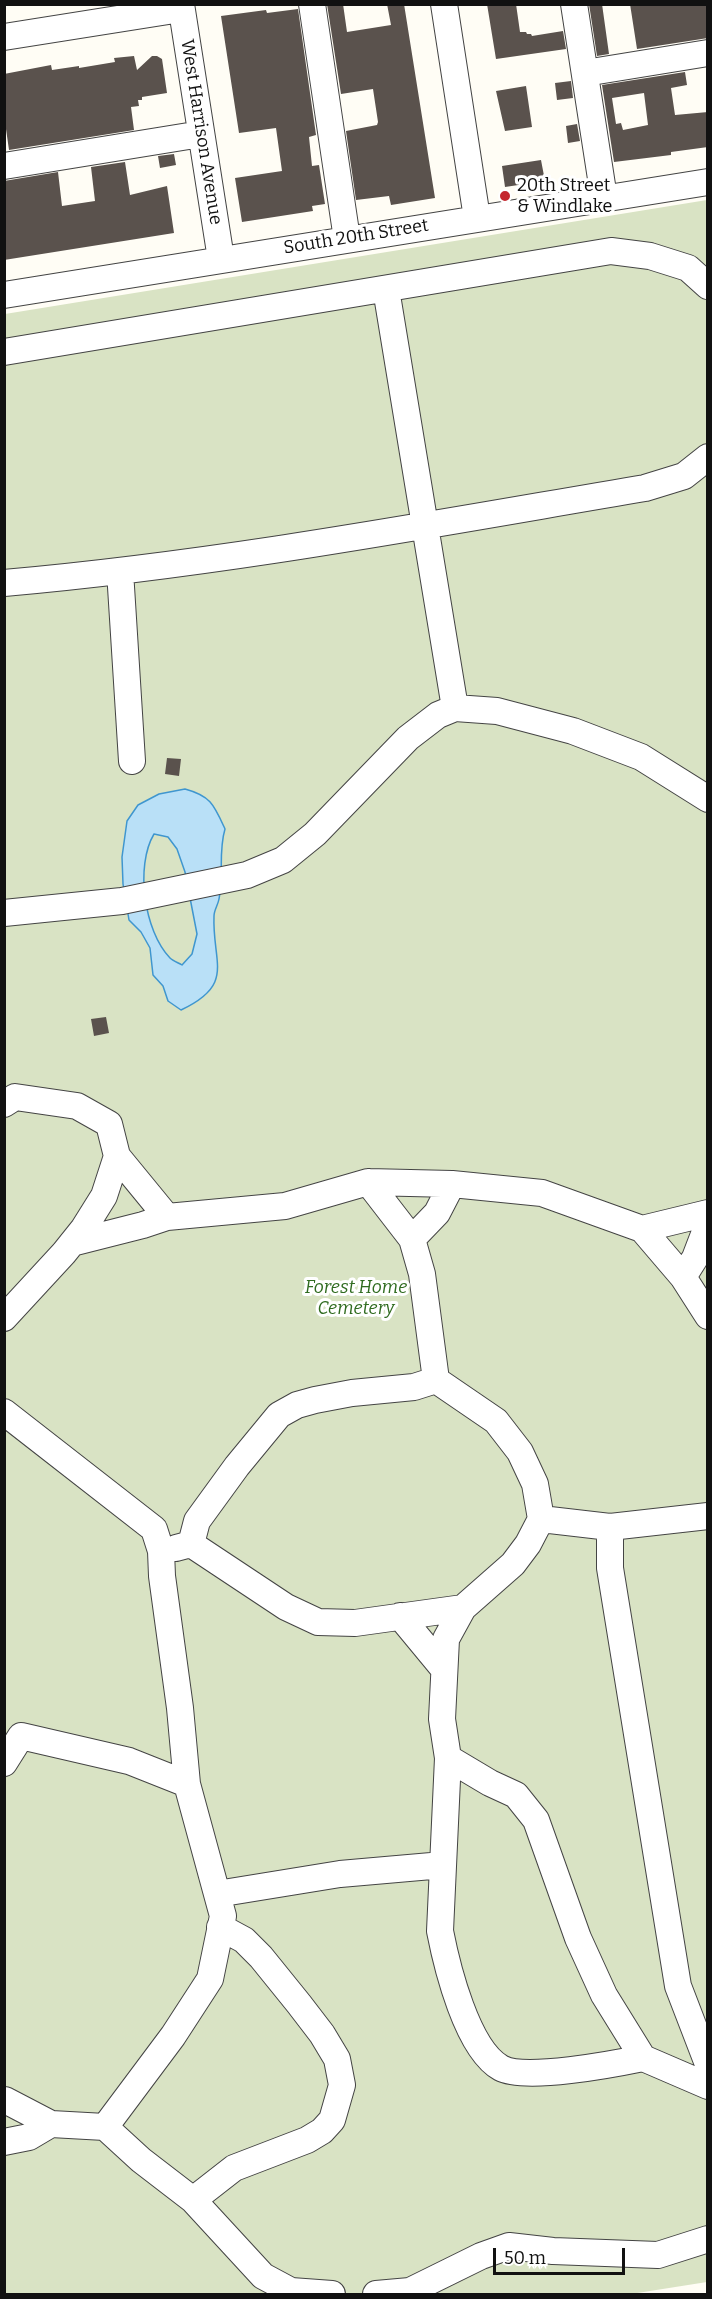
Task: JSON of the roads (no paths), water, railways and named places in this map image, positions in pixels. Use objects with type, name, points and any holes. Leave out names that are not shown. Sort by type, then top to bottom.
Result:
[{"type":"street","points":[[312,4],[347,239]]},
{"type":"street","points":[[444,4],[477,218]]},
{"type":"street","points":[[574,4],[604,198]]},
{"type":"street","points":[[4,37],[181,7]]},
{"type":"street","name":"West Harrison Avenue","points":[[181,7],[221,259]]},
{"type":"street","points":[[585,74],[708,53]]},
{"type":"street","points":[[4,166],[201,134]]},
{"type":"street","name":"South 20th Street","points":[[4,295],[708,182]]},
{"type":"street","points":[[4,352],[611,251],[650,256],[688,268],[708,286]]},
{"type":"street","points":[[386,289],[455,708]]},
{"type":"street","points":[[4,583],[120,571],[292,547],[645,488],[684,476],[708,457]]},
{"type":"street","points":[[120,571],[132,761]]},
{"type":"street","points":[[4,913],[122,901],[247,875],[283,860],[315,834],[408,738],[438,715],[455,708],[496,711],[573,731],[641,757],[708,799]]},
{"type":"street","points":[[8,1098],[77,1106],[109,1124],[117,1156],[167,1217]]},
{"type":"street","points":[[4,1318],[72,1243],[104,1196],[117,1156]]},
{"type":"street","points":[[72,1243],[167,1217],[285,1206],[368,1182],[452,1184],[542,1193],[642,1229],[682,1276],[708,1316]]},
{"type":"street","points":[[368,1182],[412,1239],[422,1274],[435,1380],[496,1420],[520,1452],[535,1484],[541,1519],[528,1544],[513,1564],[463,1608],[446,1639],[442,1719],[448,1758],[440,1931],[445,1959],[470,2031],[483,2051],[501,2068],[519,2072],[585,2069],[643,2058],[708,2086]]},
{"type":"street","points":[[412,1239],[437,1213],[452,1184]]},
{"type":"street","points":[[642,1229],[708,1213]]},
{"type":"street","points":[[682,1276],[695,1258],[708,1224]]},
{"type":"street","points":[[191,1544],[197,1521],[237,1466],[279,1415],[297,1405],[315,1400],[352,1393],[414,1387],[435,1380]]},
{"type":"street","points":[[4,1412],[154,1529],[161,1551],[187,1785],[223,1916],[210,1979],[173,2036],[105,2127]]},
{"type":"street","points":[[541,1519],[610,1527],[708,1516]]},
{"type":"street","points":[[610,1527],[610,1568],[678,1986],[708,2064]]},
{"type":"street","points":[[161,1551],[191,1544],[286,1607],[318,1622],[356,1623],[463,1608]]},
{"type":"street","points":[[400,1616],[443,1668]]},
{"type":"street","points":[[4,1762],[13,1734],[129,1761],[187,1785]]},
{"type":"street","points":[[448,1758],[490,1783],[516,1795],[536,1820],[578,1938],[604,1995],[643,2058]]},
{"type":"street","points":[[217,1894],[340,1874],[443,1865]]},
{"type":"street","points":[[193,2200],[234,2168],[307,2140],[321,2131],[332,2120],[342,2085],[337,2059],[322,2034],[299,2004],[261,1957],[244,1940],[220,1928]]},
{"type":"street","points":[[4,2105],[5,2100],[51,2124],[105,2127],[141,2160],[193,2200],[263,2276],[291,2291],[332,2295]]},
{"type":"street","points":[[4,2142],[29,2137],[51,2124]]},
{"type":"street","points":[[376,2295],[410,2291],[481,2256],[508,2246],[553,2252],[658,2255],[708,2240]]},
{"type":"water","points":[[185,789],[201,795],[211,803],[225,829],[220,890],[214,916],[217,960],[215,981],[209,991],[181,1010],[168,1001],[163,986],[153,975],[150,948],[141,932],[129,920],[123,884],[122,857],[127,821],[138,805],[159,794]],"holes":[[[154,834],[168,837],[177,849],[185,872],[197,934],[192,954],[182,965],[170,958],[161,946],[154,932],[145,898],[144,880],[148,847]]]},
{"type":"place","name":"20th Street & Windlake","points":[[505,196]]},
{"type":"park label","name":"Forest Home Cemetery","points":[[356,1298]]}]
